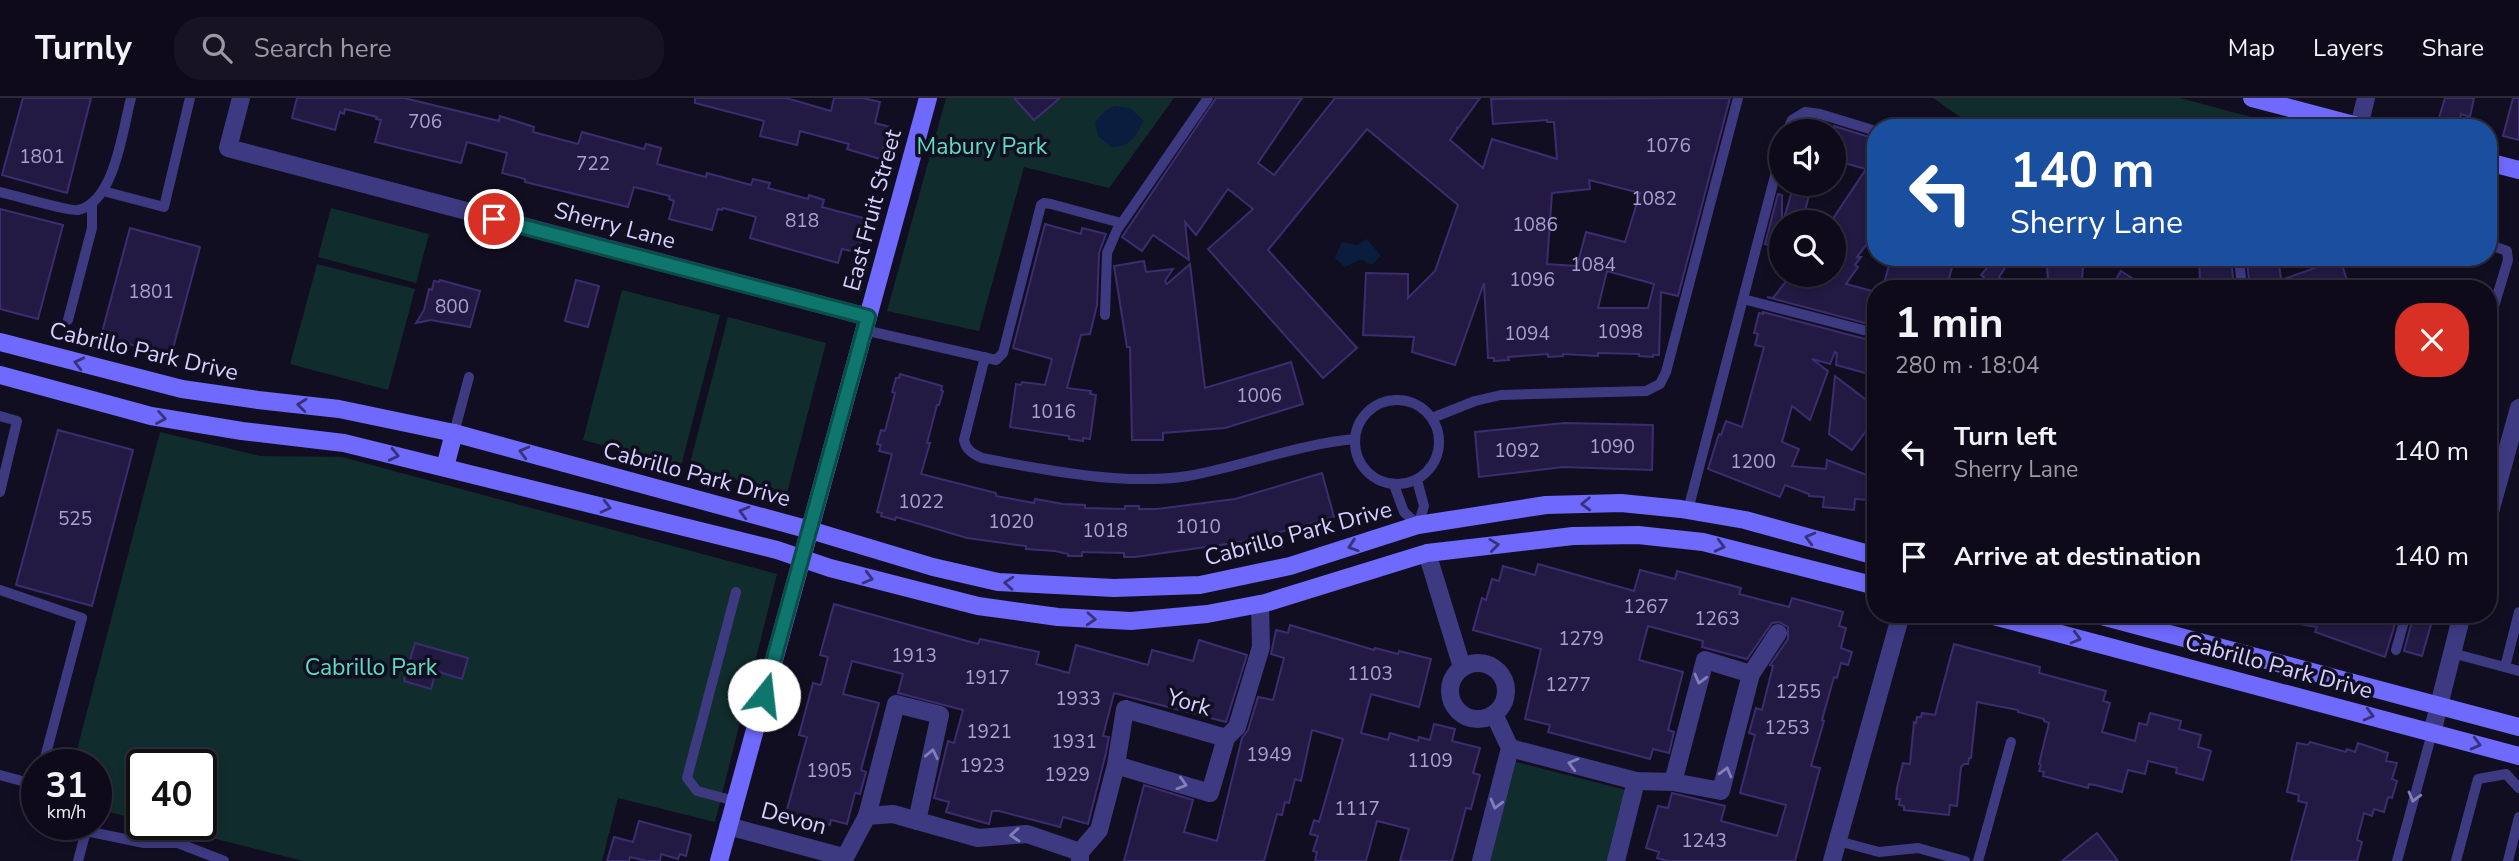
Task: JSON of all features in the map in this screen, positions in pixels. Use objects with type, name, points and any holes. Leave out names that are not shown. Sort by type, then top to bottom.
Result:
[{"type":"street","name":"Sherry Lane","points":[[241,98],[228,148],[866,324]]},
{"type":"street","name":"East Fruit Street","points":[[719,861],[928,98]]},
{"type":"street","points":[[2252,98],[2332,119]]},
{"type":"street","points":[[2363,119],[2367,98]]},
{"type":"street","points":[[2497,164],[2519,170]]},
{"type":"street","name":"Cabrillo Park Drive","points":[[0,342],[182,389],[258,401],[339,409],[454,433],[810,530],[933,567],[998,582],[1114,588],[1200,586],[1290,566],[1418,525],[1546,505],[1621,503],[1688,510],[1745,520],[1867,554]]},
{"type":"street","points":[[0,374],[151,416],[242,431],[344,443],[777,550],[830,568],[978,606],[1058,617],[1131,621],[1207,614],[1260,604],[1426,553],[1573,536],[1638,536],[1703,542],[1867,584]]},
{"type":"street","points":[[2497,487],[2519,408]]},
{"type":"street","points":[[445,467],[454,433]]},
{"type":"street","points":[[1426,553],[1462,667]]},
{"type":"street","points":[[1226,738],[1237,727],[1261,647],[1260,604]]},
{"type":"street","points":[[1832,861],[1899,623]]},
{"type":"street","name":"Cabrillo Park Drive","points":[[2020,623],[2515,755]]},
{"type":"street","name":"Cabrillo Park Drive","points":[[2143,623],[2519,727]]},
{"type":"street","points":[[2432,733],[2460,623]]},
{"type":"street","points":[[1510,748],[1636,781],[1673,782],[1721,791],[1751,674],[1778,632]]},
{"type":"street","points":[[1673,782],[1705,660],[1751,674]]},
{"type":"street","points":[[1471,663],[1490,665],[1503,679],[1505,698],[1494,714],[1477,719],[1468,718],[1454,706],[1450,699],[1451,681],[1462,667],[1471,663]]},
{"type":"street","points":[[843,859],[867,816],[896,704],[940,715],[917,821]]},
{"type":"street","name":"York","points":[[1080,857],[1099,830],[1116,765],[1125,709],[1226,738],[1210,793],[1116,765]]},
{"type":"street","points":[[1481,861],[1510,748],[1494,714]]},
{"type":"street","points":[[1616,861],[1636,781]]},
{"type":"street","points":[[867,816],[893,814],[978,838],[1027,834],[1080,857]]},
{"type":"street","name":"Devon","points":[[728,826],[843,859]]},
{"type":"lane","points":[[0,192],[77,211],[92,203],[109,182],[131,98]]},
{"type":"lane","points":[[103,191],[164,207],[190,98]]},
{"type":"lane","points":[[1105,315],[1107,253],[1121,223],[1208,98]]},
{"type":"lane","points":[[1432,418],[1475,401],[1501,395],[1646,391],[1660,384],[1666,372],[1738,98]]},
{"type":"lane","points":[[1794,119],[1805,112],[1836,119]]},
{"type":"lane","points":[[1846,122],[1867,128]]},
{"type":"lane","points":[[1688,510],[1770,196]]},
{"type":"lane","points":[[68,320],[92,228],[92,203]]},
{"type":"lane","points":[[866,324],[996,359],[1003,353],[1041,205],[1051,204],[1121,223]]},
{"type":"lane","points":[[2497,247],[2507,251],[2508,260],[2497,296]]},
{"type":"lane","points":[[1743,299],[1867,331]]},
{"type":"lane","points":[[985,357],[964,440],[965,446],[972,454],[982,458],[1103,477],[1187,476],[1292,450],[1355,439]]},
{"type":"lane","points":[[454,433],[469,377]]},
{"type":"lane","points":[[1399,399],[1423,408],[1432,418],[1440,445],[1429,471],[1417,480],[1394,485],[1381,482],[1361,465],[1356,453],[1357,426],[1374,406],[1399,399]]},
{"type":"lane","points":[[0,416],[18,421],[0,492]]},
{"type":"lane","points":[[1394,485],[1404,512],[1418,525],[1424,506],[1417,480]]},
{"type":"lane","points":[[0,590],[82,618],[47,749]]},
{"type":"lane","points":[[735,801],[697,791],[687,778],[736,593]]},
{"type":"lane","points":[[2505,667],[2519,612]]},
{"type":"lane","points":[[2396,650],[2404,623]]},
{"type":"lane","points":[[2452,653],[2519,671]]},
{"type":"lane","points":[[2397,861],[2432,733]]},
{"type":"lane","points":[[1978,861],[2011,742]]},
{"type":"lane","points":[[2506,774],[2515,755]]},
{"type":"lane","points":[[2506,774],[2519,788]]},
{"type":"lane","points":[[2456,861],[2478,779],[2506,774]]},
{"type":"lane","points":[[0,775],[21,781]]},
{"type":"lane","points":[[2508,861],[2519,817]]},
{"type":"lane","points":[[78,861],[86,831],[144,842],[178,843],[224,861]]},
{"type":"lane","points":[[1838,841],[1879,852],[1918,848],[1965,861]]},
{"type":"lane","points":[[1902,861],[1906,848]]},
{"type":"green space","name":"Mabury Park","points":[[946,98],[1174,98],[1109,188],[1024,167],[979,331],[887,311]]},
{"type":"green space","points":[[1933,98],[2180,98],[2258,119],[1963,119]]},
{"type":"green space","points":[[331,208],[429,234],[416,283],[318,257]]},
{"type":"green space","points":[[317,264],[415,289],[388,390],[290,364]]},
{"type":"green space","points":[[622,290],[720,315],[681,466],[583,440]]},
{"type":"green space","points":[[728,317],[826,343],[787,493],[689,467]]},
{"type":"green space","name":"Cabrillo Park","points":[[160,432],[260,456],[342,457],[777,574],[715,822],[618,798],[602,861],[303,861],[217,839],[217,749],[126,749],[126,816],[112,813],[112,749],[77,749]]},
{"type":"green space","points":[[1512,761],[1626,790],[1608,861],[1486,861]]},
{"type":"water","points":[[1114,106],[1130,108],[1144,121],[1132,140],[1124,145],[1111,147],[1098,136],[1095,122]]},
{"type":"water","points":[[1367,239],[1381,256],[1371,265],[1362,259],[1345,267],[1335,258],[1342,242],[1357,245]]},
{"type":"building","points":[[23,98],[91,98],[67,193],[2,175]]},
{"type":"building","points":[[297,98],[404,98],[499,121],[500,116],[534,127],[533,132],[578,144],[582,132],[644,149],[646,144],[661,148],[657,164],[706,177],[707,173],[751,185],[753,179],[770,183],[768,188],[808,199],[809,195],[824,200],[822,207],[867,219],[859,249],[856,252],[842,249],[838,263],[750,238],[756,217],[723,208],[718,209],[712,230],[669,219],[674,201],[669,199],[670,196],[634,187],[628,207],[525,182],[525,179],[502,173],[507,153],[467,142],[461,163],[375,142],[381,120],[376,119],[377,117],[345,109],[344,114],[340,112],[335,130],[292,118]]},
{"type":"building","points":[[695,98],[786,98],[831,111],[834,98],[863,98],[880,102],[875,123],[890,127],[880,159],[847,149],[849,144],[800,131],[797,145],[760,136],[764,121],[695,103]]},
{"type":"building","points":[[1014,98],[1060,98],[1034,120]]},
{"type":"building","points":[[1216,98],[1302,98],[1258,163],[1274,175],[1335,98],[1480,98],[1450,140],[1483,168],[1492,139],[1557,159],[1554,122],[1547,120],[1493,124],[1491,99],[1730,98],[1678,296],[1661,292],[1659,355],[1653,357],[1598,353],[1598,356],[1563,354],[1548,357],[1548,354],[1508,357],[1509,360],[1494,361],[1494,358],[1488,358],[1484,283],[1455,365],[1412,352],[1414,337],[1363,335],[1366,273],[1408,274],[1408,298],[1435,271],[1458,205],[1367,129],[1268,250],[1357,348],[1323,378],[1208,249],[1253,209],[1228,189],[1196,235],[1185,222],[1189,260],[1153,235],[1142,251],[1122,237]],"holes":[[[1589,180],[1640,193],[1625,242],[1586,232],[1577,266],[1547,264],[1552,193],[1590,189]],[[1607,271],[1654,284],[1648,308],[1598,308]]]},
{"type":"building","points":[[2445,98],[2474,98],[2470,117],[2461,114],[2460,119],[2439,118]]},
{"type":"building","points":[[2513,98],[2519,98],[2519,140],[2503,136]]},
{"type":"building","points":[[1846,130],[1867,136],[1867,244],[1857,257],[1861,257],[1855,265],[1858,267],[1846,284],[1846,210],[1839,210],[1866,169],[1846,163]]},
{"type":"building","points":[[1777,196],[1782,196],[1782,210],[1774,210]]},
{"type":"building","points":[[1791,196],[1809,196],[1805,210],[1786,210]]},
{"type":"building","points":[[0,209],[63,225],[38,319],[0,309]]},
{"type":"building","points":[[1045,224],[1081,234],[1082,228],[1106,234],[1099,253],[1097,305],[1090,334],[1081,335],[1067,388],[1091,391],[1090,394],[1096,395],[1090,439],[1083,438],[1083,441],[1069,439],[1069,436],[1010,427],[1016,384],[1021,385],[1022,382],[1045,385],[1052,359],[1013,348]]},
{"type":"building","points":[[130,228],[200,247],[171,356],[101,336]]},
{"type":"building","points":[[1769,229],[1769,245],[1765,244]]},
{"type":"building","points":[[1144,261],[1146,272],[1173,269],[1165,281],[1167,284],[1190,264],[1205,388],[1291,362],[1303,404],[1225,428],[1163,433],[1163,440],[1132,440],[1130,347],[1127,347],[1114,266]]},
{"type":"building","points":[[1889,266],[1952,266],[1949,280],[1885,280]]},
{"type":"building","points":[[1988,266],[2006,266],[1999,277],[2002,280],[1982,280],[1984,277],[1981,275]]},
{"type":"building","points":[[2047,266],[2083,266],[2082,280],[2048,280]]},
{"type":"building","points":[[2199,266],[2232,266],[2233,280],[2200,280]]},
{"type":"building","points":[[2248,266],[2279,266],[2281,280],[2249,280]]},
{"type":"building","points":[[2320,266],[2342,266],[2347,280],[2281,280]]},
{"type":"building","points":[[2121,271],[2135,280],[2116,280]]},
{"type":"building","points":[[440,280],[480,291],[470,327],[431,320],[416,323],[424,310],[429,289],[432,290],[434,281]]},
{"type":"building","points":[[576,280],[599,286],[588,327],[565,321]]},
{"type":"building","points":[[1846,284],[1867,290],[1867,324],[1767,297],[1773,298],[1782,287],[1846,287]]},
{"type":"building","points":[[1759,313],[1867,339],[1867,374],[1836,365],[1835,352],[1830,364],[1812,359],[1828,371],[1810,420],[1792,406],[1782,442],[1799,449],[1792,466],[1826,469],[1827,460],[1867,475],[1867,500],[1855,499],[1854,510],[1823,507],[1824,497],[1809,496],[1785,485],[1780,497],[1708,469],[1726,421],[1742,427],[1764,347],[1755,345],[1758,334],[1754,333]]},
{"type":"building","points":[[900,374],[942,386],[943,391],[937,405],[921,474],[996,493],[996,496],[1034,503],[1035,499],[1085,505],[1085,508],[1125,509],[1125,506],[1139,506],[1139,509],[1157,509],[1235,499],[1322,473],[1334,517],[1249,541],[1124,557],[1124,553],[1082,552],[1082,556],[1068,556],[1055,551],[1026,549],[1026,546],[967,538],[896,517],[895,520],[881,516],[882,513],[877,512],[892,454],[879,451],[881,445],[877,444],[881,430],[885,431],[895,393],[892,392]]},
{"type":"building","points":[[1835,376],[1867,400],[1867,430],[1852,450],[1829,434]]},
{"type":"building","points":[[1565,423],[1653,425],[1652,470],[1563,467],[1479,477],[1475,432]]},
{"type":"building","points":[[58,430],[133,450],[92,606],[16,585]]},
{"type":"building","points":[[1538,564],[1634,591],[1640,570],[1675,579],[1677,571],[1741,588],[1739,594],[1789,607],[1792,598],[1843,612],[1839,626],[1846,628],[1841,648],[1852,652],[1848,665],[1841,663],[1837,678],[1834,677],[1822,720],[1824,721],[1811,766],[1820,768],[1795,861],[1667,861],[1657,858],[1659,852],[1646,848],[1658,806],[1668,808],[1672,793],[1725,806],[1721,821],[1777,836],[1786,805],[1740,793],[1755,735],[1749,733],[1756,708],[1762,710],[1773,666],[1770,665],[1788,639],[1788,627],[1779,622],[1772,623],[1747,659],[1702,647],[1703,641],[1648,626],[1639,660],[1683,672],[1668,730],[1674,732],[1669,753],[1653,749],[1650,759],[1548,732],[1550,725],[1525,719],[1541,649],[1473,630],[1482,598],[1486,600],[1492,579],[1499,581],[1503,566],[1535,575]]},
{"type":"building","points":[[834,604],[978,644],[980,639],[1039,652],[1036,664],[1069,673],[1076,645],[1148,665],[1152,650],[1193,661],[1199,640],[1247,655],[1226,722],[1114,693],[1103,736],[1109,737],[1106,753],[1088,824],[1063,817],[1060,827],[999,811],[992,811],[989,824],[946,812],[949,802],[934,798],[948,741],[954,743],[963,710],[898,693],[903,674],[852,661],[843,694],[879,703],[861,770],[866,772],[860,794],[855,793],[847,824],[831,820],[830,825],[786,813],[807,737],[799,735],[813,683],[821,685],[828,657],[820,655]]},
{"type":"building","points":[[2293,623],[2395,623],[2385,657],[2315,632],[2317,627]]},
{"type":"building","points":[[2412,623],[2431,623],[2422,656],[2404,651]]},
{"type":"building","points":[[1290,625],[1374,650],[1375,648],[1398,654],[1399,651],[1431,659],[1419,707],[1371,694],[1361,733],[1388,740],[1390,733],[1418,741],[1419,737],[1430,740],[1434,724],[1455,729],[1452,741],[1480,748],[1473,773],[1480,775],[1471,809],[1466,808],[1452,861],[1400,861],[1409,829],[1377,821],[1366,861],[1315,861],[1317,852],[1313,851],[1318,836],[1310,834],[1314,820],[1319,822],[1343,739],[1312,730],[1301,781],[1295,779],[1289,803],[1285,802],[1282,815],[1277,814],[1264,861],[1124,861],[1144,785],[1193,800],[1184,832],[1217,841],[1242,738],[1248,730],[1258,697],[1273,700],[1284,658],[1271,654],[1276,630],[1288,633]]},
{"type":"building","points":[[415,643],[468,658],[462,679],[436,671],[431,689],[404,681]]},
{"type":"building","points":[[1954,644],[2040,667],[2039,673],[2106,691],[2103,701],[2110,703],[2102,732],[2135,741],[2139,723],[2147,725],[2150,713],[2181,721],[2179,729],[2201,735],[2198,747],[2211,751],[2203,780],[2176,773],[2177,768],[2148,761],[2145,774],[2128,770],[2122,792],[2089,784],[2088,788],[2043,776],[2044,772],[2039,771],[2039,764],[2049,723],[2018,710],[1977,702],[1971,758],[1968,764],[1961,767],[1957,806],[1950,805],[1949,815],[1904,810],[1904,806],[1899,805],[1900,799],[1896,799],[1897,788],[1903,763],[1910,764],[1914,722],[1916,723],[1917,717],[1921,717],[1922,713],[1935,715]]},
{"type":"building","points":[[2310,742],[2346,752],[2347,749],[2355,752],[2358,743],[2388,753],[2386,761],[2397,763],[2392,779],[2397,781],[2392,798],[2388,797],[2384,812],[2374,809],[2372,816],[2364,813],[2357,840],[2362,842],[2357,861],[2291,861],[2307,803],[2298,801],[2299,795],[2287,792],[2297,743],[2308,745]]},
{"type":"building","points":[[639,821],[691,835],[686,856],[680,854],[678,859],[661,854],[660,861],[630,857],[629,861],[607,861],[614,837],[633,842]]},
{"type":"building","points":[[2097,833],[2118,861],[2062,861],[2088,840]]},
{"type":"route","points":[[494,219],[868,317],[764,695]]}]
